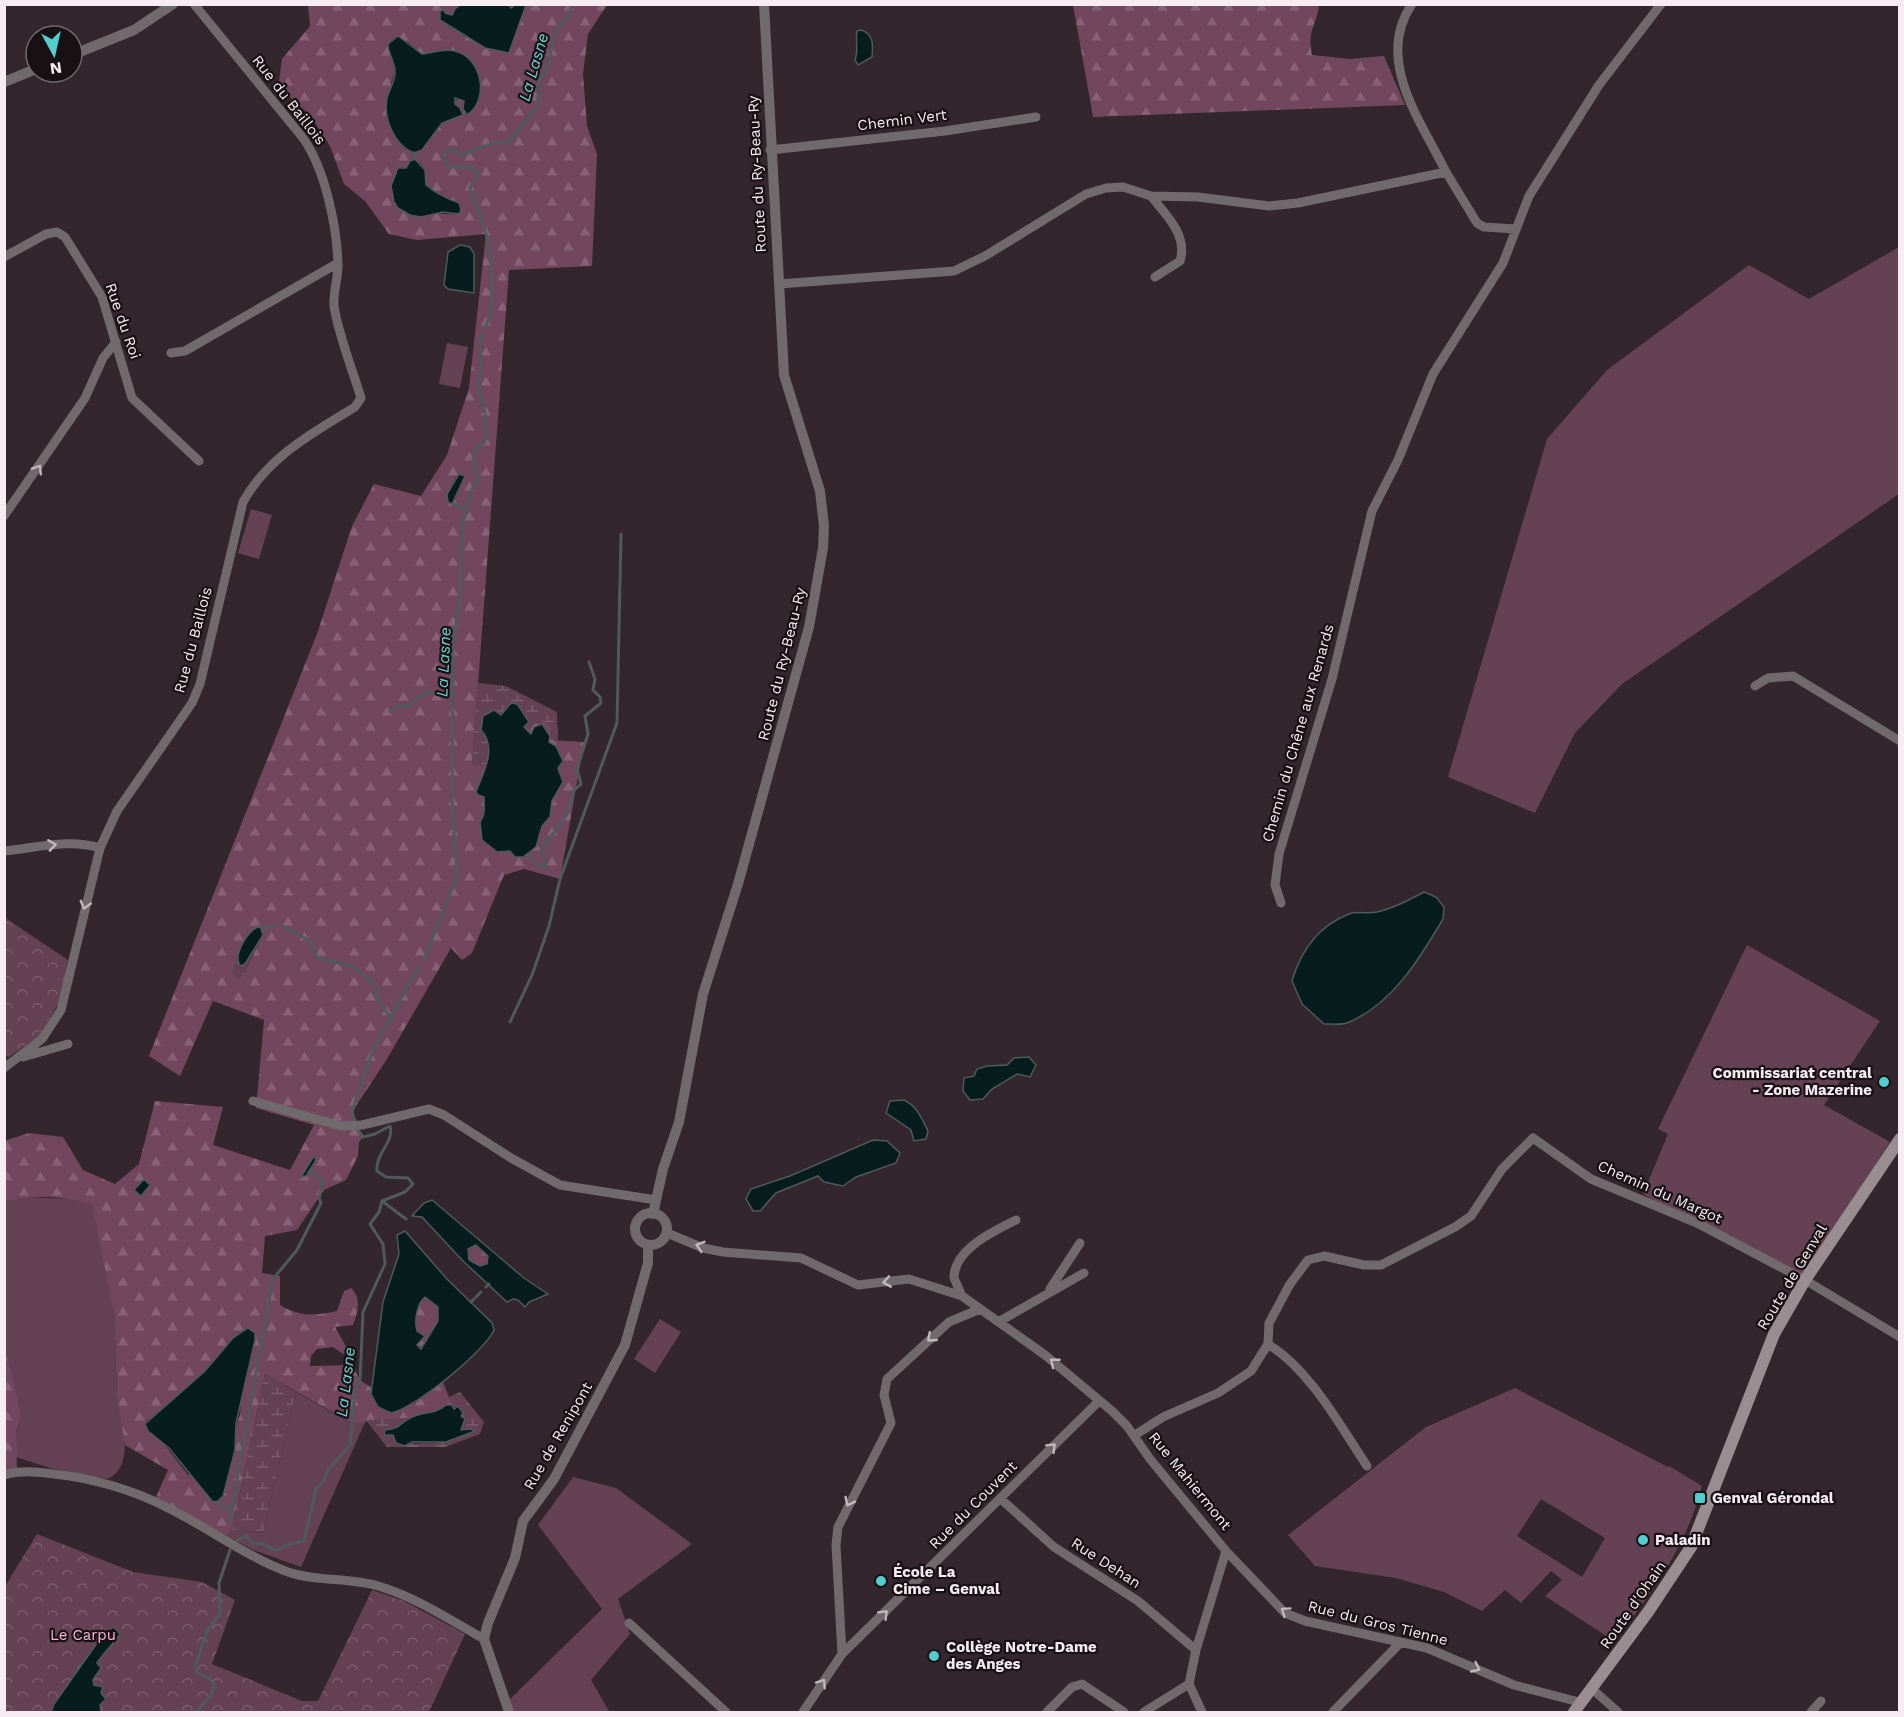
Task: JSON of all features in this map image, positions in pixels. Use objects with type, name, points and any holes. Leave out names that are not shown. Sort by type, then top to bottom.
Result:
[{"type":"main road","name":"Route de Genval","points":[[1708,1509],[1765,1353],[1805,1280],[1899,1139]]},
{"type":"main road","name":"Route d'Ohain","points":[[1576,1707],[1675,1572],[1691,1547],[1708,1509]]},
{"type":"street","points":[[84,50],[134,30],[173,4]]},
{"type":"street","name":"Rue du Baillois","points":[[4,1068],[42,1039],[61,1010],[99,848],[117,811],[192,703],[203,669],[240,513],[250,489],[283,453],[360,403],[361,398],[336,318],[334,289],[338,263],[325,189],[315,157],[303,138],[194,4]]},
{"type":"street","name":"Route du Ry-Beau-Ry","points":[[653,1214],[679,1122],[703,994],[738,885],[809,627],[823,548],[824,526],[820,491],[784,375],[770,150],[764,4]]},
{"type":"street","points":[[1412,4],[1398,38],[1398,66],[1407,95],[1446,172],[1477,224],[1484,227],[1516,230]]},
{"type":"street","name":"Chemin du Chêne aux Renards","points":[[1281,903],[1277,897],[1275,874],[1279,854],[1336,663],[1368,522],[1406,443],[1430,380],[1498,273],[1529,196],[1599,85],[1661,4]]},
{"type":"street","points":[[4,82],[24,74]]},
{"type":"street","name":"Chemin Vert","points":[[770,150],[945,131],[1036,117]]},
{"type":"street","points":[[779,284],[948,273],[978,261],[1086,194],[1106,188],[1124,187],[1151,196],[1198,197],[1269,206],[1298,203],[1446,172]]},
{"type":"street","points":[[1151,196],[1178,232],[1182,246],[1180,261],[1155,277]]},
{"type":"street","name":"Rue du Roi","points":[[4,256],[46,234],[62,233],[102,297],[132,399],[199,461]]},
{"type":"street","points":[[171,353],[185,351],[338,263]]},
{"type":"street","points":[[4,516],[90,391],[103,358],[116,342]]},
{"type":"street","points":[[1755,686],[1768,678],[1793,676],[1899,741]]},
{"type":"street","points":[[4,851],[70,843],[84,843],[99,848]]},
{"type":"street","points":[[18,1059],[68,1044]]},
{"type":"street","points":[[253,1101],[341,1126],[362,1125],[429,1109],[444,1115],[511,1158],[560,1185],[656,1200]]},
{"type":"street","name":"Chemin du Margot","points":[[1268,1344],[1269,1323],[1290,1284],[1308,1260],[1324,1256],[1364,1265],[1381,1265],[1471,1216],[1496,1176],[1533,1138],[1590,1179],[1697,1223],[1805,1280]]},
{"type":"street","points":[[653,1214],[664,1220],[667,1233],[660,1243],[648,1245],[639,1239],[635,1229],[643,1216],[653,1214]]},
{"type":"street","points":[[962,1296],[954,1278],[958,1263],[985,1236],[1016,1220]]},
{"type":"street","name":"Rue Mahiermont","points":[[667,1233],[703,1248],[723,1252],[801,1258],[858,1285],[909,1279],[962,1296],[1000,1321],[1070,1375],[1135,1435],[1150,1459],[1226,1551],[1196,1650],[1189,1684]]},
{"type":"street","points":[[1047,1293],[1080,1243]]},
{"type":"street","name":"Rue de Renipont","points":[[484,1639],[515,1558],[522,1521],[554,1479],[625,1346],[648,1263],[648,1245]]},
{"type":"street","points":[[1000,1321],[1084,1273]]},
{"type":"street","points":[[1805,1280],[1899,1336]]},
{"type":"street","points":[[842,1654],[836,1545],[838,1527],[891,1423],[884,1395],[887,1379],[949,1322],[980,1309]]},
{"type":"street","points":[[1135,1435],[1163,1417],[1239,1381],[1258,1363],[1268,1344],[1283,1354],[1321,1398],[1367,1466]]},
{"type":"street","name":"Rue du Couvent","points":[[803,1713],[842,1654],[1099,1401]]},
{"type":"street","points":[[4,1475],[34,1472],[73,1476],[111,1486],[167,1507],[244,1553],[304,1576],[340,1578],[380,1586],[419,1603],[484,1639],[509,1713]]},
{"type":"street","name":"Rue Dehan","points":[[1001,1498],[1054,1547],[1138,1601],[1196,1650]]},
{"type":"street","name":"Rue du Gros Tienne","points":[[1226,1551],[1273,1602],[1290,1616],[1401,1642],[1453,1657],[1514,1685],[1576,1707]]},
{"type":"street","points":[[629,1623],[726,1713]]},
{"type":"street","points":[[1333,1713],[1401,1642]]},
{"type":"street","points":[[1047,1713],[1072,1687],[1082,1684],[1124,1713]]},
{"type":"street","points":[[1144,1713],[1189,1684],[1202,1713]]},
{"type":"street","points":[[1592,1688],[1618,1713]]},
{"type":"street","points":[[1811,1713],[1821,1701]]},
{"type":"green space","points":[[308,5],[461,5],[452,15],[445,13],[444,10],[444,22],[449,27],[509,52],[526,5],[607,5],[588,34],[583,74],[587,126],[597,154],[592,266],[509,270],[472,765],[533,724],[544,721],[552,727],[551,740],[584,742],[560,879],[524,869],[504,875],[472,953],[462,960],[451,948],[387,1059],[352,1112],[357,1129],[363,1137],[359,1142],[358,1156],[346,1180],[324,1190],[297,1230],[265,1236],[262,1273],[280,1276],[280,1305],[301,1313],[322,1314],[337,1311],[344,1291],[351,1288],[357,1296],[357,1310],[353,1325],[335,1327],[348,1350],[347,1353],[343,1354],[333,1347],[317,1349],[311,1356],[310,1366],[352,1365],[360,1380],[372,1388],[371,1394],[391,1413],[415,1403],[443,1382],[452,1405],[446,1405],[438,1412],[409,1418],[352,1423],[265,1374],[232,1530],[227,1536],[156,1497],[168,1470],[125,1445],[117,1395],[114,1312],[92,1205],[71,1199],[49,1197],[5,1201],[4,1141],[29,1133],[63,1137],[83,1170],[115,1184],[139,1164],[155,1101],[223,1107],[213,1145],[290,1170],[314,1125],[256,1108],[264,1020],[213,1001],[180,1076],[149,1056],[317,634],[352,526],[374,484],[421,496],[447,455],[469,388],[486,234],[417,240],[389,234],[365,201],[344,184],[330,146],[310,115],[287,95],[279,81],[282,59],[310,26]],"holes":[[[395,37],[408,42],[422,54],[446,51],[479,74],[479,96],[465,105],[462,98],[454,101],[463,115],[442,123],[430,138],[406,150],[396,138],[391,83],[395,71],[388,44]],[[420,162],[425,170],[426,185],[433,191],[459,203],[461,210],[458,214],[434,213],[394,202],[393,181],[400,167],[406,168]],[[456,476],[465,476],[453,504],[447,494]],[[263,935],[243,975],[233,972],[240,948]],[[248,1328],[240,1415],[231,1464],[188,1475],[146,1421],[169,1404],[204,1372],[235,1336]]]},
{"type":"green space","points":[[1073,5],[1319,5],[1311,34],[1312,55],[1350,59],[1384,56],[1405,105],[1093,117]]},
{"type":"green space","points":[[1899,247],[1899,494],[1622,684],[1575,733],[1535,813],[1448,777],[1547,439],[1607,370],[1749,265],[1809,299]]},
{"type":"green space","points":[[447,343],[468,347],[460,388],[439,384]]},
{"type":"green space","points":[[251,509],[272,515],[259,559],[238,553]]},
{"type":"green space","points":[[478,683],[506,686],[557,712],[558,740],[551,740],[552,727],[544,721],[533,724],[527,731],[524,728],[529,722],[518,705],[507,708],[500,715],[492,710],[483,722],[481,730],[488,743],[487,761],[485,766],[472,765]]},
{"type":"green space","points":[[4,917],[68,960],[59,1003],[38,1037],[9,1057],[4,1055]]},
{"type":"green space","points":[[244,944],[238,965],[257,945],[243,975],[238,980],[233,972],[240,948]]},
{"type":"green space","points":[[1747,945],[1880,1021],[1824,1105],[1890,1142],[1802,1279],[1690,1222],[1643,1194],[1668,1134],[1658,1129]]},
{"type":"green space","points":[[20,1197],[76,1199],[92,1205],[106,1259],[113,1300],[117,1393],[125,1451],[117,1472],[108,1479],[50,1468],[16,1457],[16,1433],[21,1414],[4,1348],[4,1201]]},
{"type":"green space","points":[[476,1245],[488,1256],[487,1264],[480,1266],[469,1260],[468,1249]]},
{"type":"green space","points":[[425,1297],[438,1307],[438,1321],[421,1349],[417,1345],[424,1336],[417,1331],[416,1317],[420,1303]]},
{"type":"green space","points":[[660,1319],[681,1332],[655,1373],[634,1359]]},
{"type":"green space","points":[[4,1348],[21,1414],[16,1433],[17,1474],[4,1478]]},
{"type":"green space","points":[[265,1374],[296,1392],[263,1533],[232,1530]]},
{"type":"green space","points":[[1515,1388],[1669,1466],[1702,1486],[1678,1549],[1655,1587],[1614,1641],[1545,1596],[1562,1580],[1551,1571],[1521,1603],[1505,1590],[1482,1611],[1444,1592],[1396,1578],[1315,1566],[1288,1535],[1426,1427]],"holes":[[[1541,1499],[1605,1538],[1582,1577],[1517,1536]]]},
{"type":"green space","points":[[296,1392],[351,1423],[366,1420],[301,1567],[253,1550],[227,1536],[232,1530],[263,1533]]},
{"type":"green space","points":[[460,1392],[484,1422],[480,1434],[445,1447],[387,1447],[366,1420],[409,1418],[396,1429],[385,1430],[401,1444],[437,1443],[464,1431],[461,1430],[462,1421],[458,1406],[452,1408],[449,1397]]},
{"type":"green space","points":[[573,1477],[616,1488],[692,1544],[618,1599],[630,1634],[591,1680],[609,1711],[513,1712],[508,1701],[602,1609],[538,1525]]},
{"type":"green space","name":"Le Carpu","points":[[37,1534],[133,1572],[202,1582],[235,1600],[212,1664],[302,1701],[318,1701],[372,1590],[404,1601],[465,1634],[429,1712],[5,1712],[4,1588]]},
{"type":"shaded area","points":[[461,4],[509,5],[511,8],[515,5],[526,5],[509,53],[485,48],[440,20],[440,11],[444,10],[445,13],[452,15]]},
{"type":"shaded area","points":[[861,30],[870,37],[872,57],[858,65],[855,60],[857,31]]},
{"type":"shaded area","points":[[398,36],[422,54],[447,50],[464,55],[472,61],[480,80],[479,100],[474,108],[467,115],[463,109],[464,101],[455,98],[455,104],[463,115],[442,123],[422,150],[414,153],[396,138],[387,114],[387,98],[395,74],[388,44]]},
{"type":"shaded area","points":[[415,159],[425,170],[426,185],[459,203],[461,210],[459,214],[443,212],[421,217],[410,215],[398,208],[394,202],[391,186],[398,168],[406,168],[410,161]]},
{"type":"shaded area","points":[[460,245],[470,247],[474,254],[474,293],[448,289],[444,285],[448,252]]},
{"type":"shaded area","points":[[459,474],[465,476],[452,504],[448,502],[447,494]]},
{"type":"shaded area","points":[[510,704],[518,705],[529,722],[524,727],[531,734],[534,727],[542,724],[550,736],[549,742],[556,746],[563,761],[558,768],[563,782],[552,801],[550,817],[542,826],[536,847],[523,857],[515,857],[510,851],[497,852],[482,840],[480,822],[484,813],[484,797],[476,792],[489,753],[486,737],[481,730],[483,716],[494,710],[501,715]]},
{"type":"shaded area","points":[[1424,892],[1436,897],[1444,907],[1443,919],[1403,979],[1378,1005],[1347,1023],[1324,1024],[1302,1004],[1292,981],[1300,959],[1320,932],[1349,914],[1374,913],[1401,904]]},
{"type":"shaded area","points":[[260,926],[263,935],[245,964],[240,966],[238,955],[243,943],[255,928]]},
{"type":"shaded area","points":[[1029,1057],[1036,1065],[1030,1077],[1017,1074],[992,1089],[983,1099],[970,1100],[963,1091],[964,1078],[974,1076],[977,1069],[1007,1065],[1014,1058]]},
{"type":"shaded area","points":[[904,1100],[916,1109],[928,1131],[926,1139],[914,1141],[911,1130],[886,1113],[890,1101]]},
{"type":"shaded area","points":[[873,1140],[887,1141],[900,1153],[896,1163],[856,1177],[843,1186],[824,1182],[818,1176],[776,1193],[760,1211],[753,1211],[746,1199],[751,1189],[790,1176]]},
{"type":"shaded area","points":[[314,1156],[316,1160],[306,1176],[301,1177]]},
{"type":"shaded area","points":[[144,1179],[150,1185],[141,1196],[134,1190]]},
{"type":"shaded area","points":[[432,1200],[524,1278],[548,1294],[529,1302],[525,1307],[518,1300],[513,1299],[507,1302],[462,1260],[422,1217],[412,1216],[424,1203]],"holes":[[[476,1245],[488,1256],[487,1264],[480,1266],[469,1260],[468,1249]]]},
{"type":"shaded area","points":[[405,1231],[447,1279],[492,1323],[494,1330],[477,1352],[448,1378],[416,1401],[391,1413],[378,1407],[371,1394],[383,1302],[399,1254],[397,1235]],"holes":[[[425,1297],[438,1307],[438,1321],[421,1349],[417,1345],[425,1336],[417,1331],[418,1308]]]},
{"type":"shaded area","points":[[248,1328],[255,1333],[255,1340],[236,1423],[235,1450],[223,1496],[217,1502],[212,1501],[169,1448],[148,1431],[145,1424],[205,1371],[233,1338]]},
{"type":"shaded area","points":[[446,1405],[452,1405],[454,1409],[458,1406],[463,1413],[461,1416],[465,1419],[461,1430],[475,1431],[446,1442],[412,1442],[405,1446],[396,1443],[393,1435],[384,1435],[385,1430]]},
{"type":"shaded area","points":[[113,1627],[120,1634],[97,1663],[101,1668],[93,1680],[94,1685],[103,1687],[101,1693],[106,1699],[100,1705],[101,1712],[51,1712],[54,1704],[102,1636]]},
{"type":"waterway","name":"La Lasne","points":[[485,327],[490,310],[492,276],[488,240],[470,188],[478,173],[473,167],[448,167],[443,153],[450,149],[461,155],[490,144],[508,143],[537,107],[540,79],[547,70],[556,29],[570,15],[571,4]]},
{"type":"waterway","points":[[414,153],[415,159]]},
{"type":"waterway","name":"La Lasne","points":[[424,960],[457,876],[452,802],[453,642],[459,608],[463,522],[471,491],[478,480],[473,460],[475,449],[486,439],[485,414],[478,383],[481,371],[480,344],[483,331]]},
{"type":"waterway","points":[[453,504],[466,509]]},
{"type":"waterway","points":[[510,1022],[532,975],[549,926],[560,879],[617,723],[621,534]]},
{"type":"waterway","points":[[527,855],[539,866],[546,866],[542,849],[567,814],[574,790],[581,784],[577,769],[588,734],[585,716],[601,703],[600,697],[593,690],[595,679],[589,662]]},
{"type":"waterway","points":[[390,712],[396,706],[406,707],[427,692],[452,694]]},
{"type":"waterway","points":[[262,928],[278,925]]},
{"type":"waterway","points":[[283,926],[310,941],[317,958],[352,966],[373,983],[377,989],[377,999],[392,1019]]},
{"type":"waterway","name":"La Lasne","points":[[355,1121],[352,1112],[374,1047],[418,968]]},
{"type":"waterway","name":"La Lasne","points":[[237,1541],[246,1535],[252,1543],[264,1544],[276,1551],[287,1545],[304,1541],[316,1489],[323,1482],[328,1470],[350,1445],[355,1391],[360,1380],[363,1312],[385,1264],[383,1244],[370,1224],[379,1212],[382,1201],[405,1192],[413,1184],[408,1178],[386,1177],[377,1171],[379,1159],[390,1137],[390,1126],[363,1137],[357,1129]]},
{"type":"waterway","points":[[229,1523],[273,1279],[297,1250],[321,1203],[319,1198],[323,1182],[311,1170]]},
{"type":"waterway","points":[[382,1201],[406,1219]]},
{"type":"waterway","points":[[486,1287],[489,1284]]},
{"type":"waterway","points":[[476,1297],[481,1292]]},
{"type":"waterway","points":[[471,1302],[474,1299]]},
{"type":"waterway","points":[[217,1502],[222,1508],[230,1507]]},
{"type":"waterway","name":"La Lasne","points":[[196,1712],[212,1694],[214,1684],[209,1678],[198,1673],[195,1667],[207,1631],[220,1614],[219,1583],[230,1550]]},
{"type":"place","name":"Commissariat central - Zone Mazerine","points":[[1884,1082]]},
{"type":"place","name":"Genval Gérondal","points":[[1700,1498]]},
{"type":"place","name":"Paladin","points":[[1643,1540]]},
{"type":"place","name":"École La Cime – Genval","points":[[881,1581]]},
{"type":"place","name":"Collège Notre-Dame des Anges","points":[[934,1656]]}]
